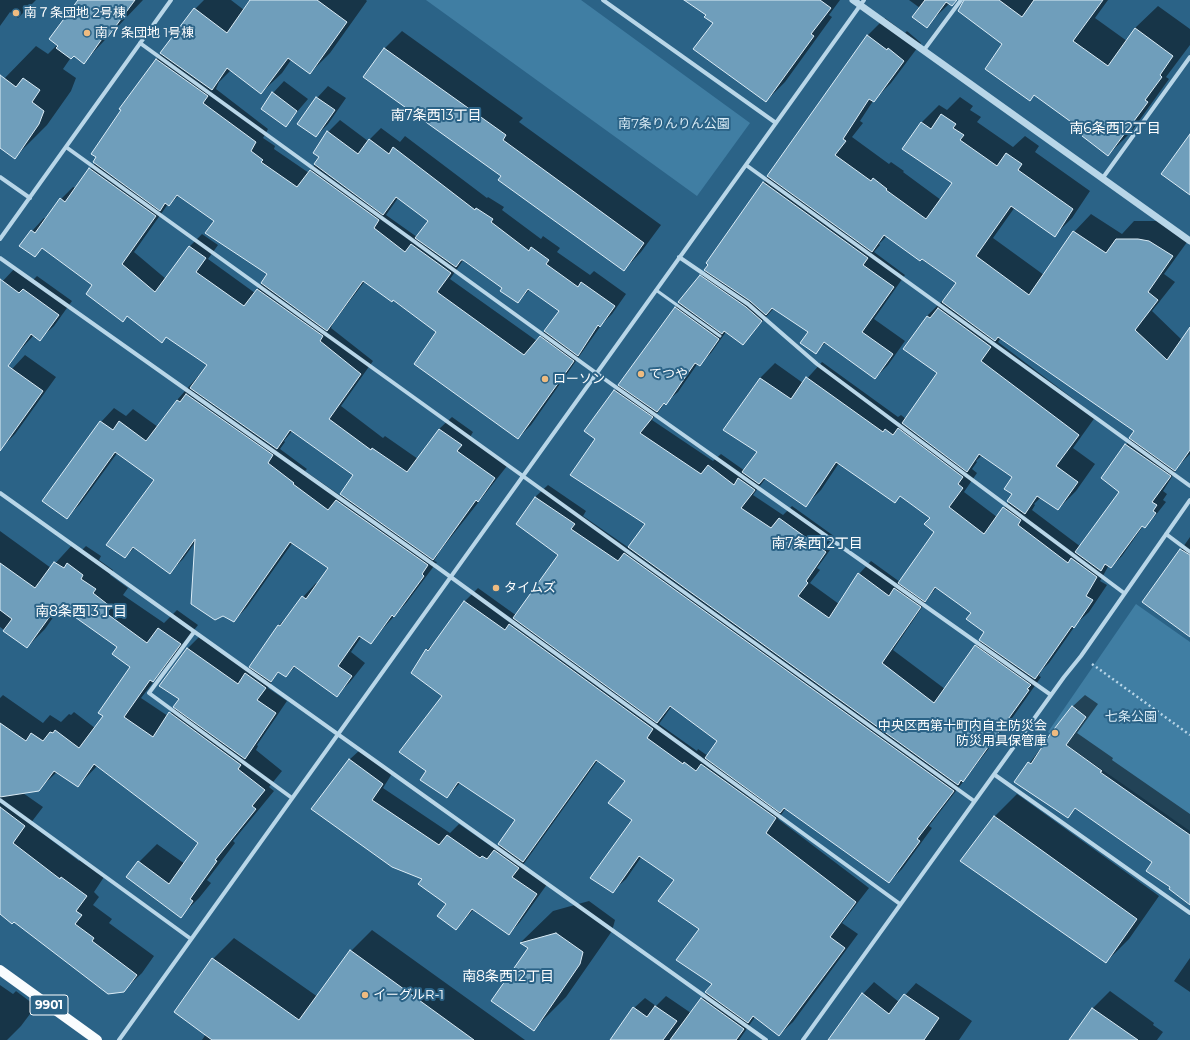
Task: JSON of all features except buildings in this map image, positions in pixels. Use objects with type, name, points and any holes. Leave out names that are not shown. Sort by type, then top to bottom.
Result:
[{"type":"main road","name":"9901","points":[[0,970],[97,1040]]},
{"type":"street","points":[[0,239],[171,0]]},
{"type":"street","points":[[603,0],[776,123]]},
{"type":"street","points":[[853,0],[862,2],[924,50],[1190,241]]},
{"type":"street","points":[[924,50],[961,0]]},
{"type":"street","points":[[119,1040],[862,2]]},
{"type":"street","points":[[140,43],[596,373],[1051,695]]},
{"type":"street","points":[[1102,179],[1190,57]]},
{"type":"street","points":[[66,147],[974,801]]},
{"type":"street","points":[[746,165],[1190,486]]},
{"type":"street","points":[[0,177],[30,198]]},
{"type":"street","points":[[679,257],[748,304],[817,364],[1124,593]]},
{"type":"street","points":[[0,258],[451,577],[900,904]]},
{"type":"street","points":[[0,493],[766,1040]]},
{"type":"street","points":[[803,1040],[974,801],[995,775],[1051,695],[1081,656],[1190,500]]},
{"type":"street","points":[[1166,534],[1190,552]]},
{"type":"street","points":[[194,632],[149,692],[292,798]]},
{"type":"street","points":[[995,775],[1190,913]]},
{"type":"street","points":[[0,800],[191,939]]},
{"type":"lane","points":[[656,290],[720,336]]},
{"type":"path","points":[[1092,664],[1190,735]]},
{"type":"green space","name":"南7条りんりん公園","points":[[426,0],[581,0],[750,123],[697,196]]},
{"type":"green space","name":"七条公園","points":[[1136,604],[1190,642],[1190,831],[1048,732]]},
{"type":"place","name":"南７条団地 2号棟","points":[[16,13]]},
{"type":"place","name":"南７条団地 1号棟","points":[[87,33]]},
{"type":"place","name":"てつや","points":[[641,374]]},
{"type":"place","name":"ローソン","points":[[545,379]]},
{"type":"place","name":"タイムズ","points":[[496,588]]},
{"type":"place","name":"中央区西第十町内自主防災会 防災用具保管庫","points":[[1055,733]]},
{"type":"place","name":"イーグルR-1","points":[[365,995]]},
{"type":"district","name":"南7条西13丁目","points":[[436,116]]},
{"type":"district","name":"南6条西12丁目","points":[[1115,129]]},
{"type":"district","name":"南7条西12丁目","points":[[817,544]]},
{"type":"district","name":"南8条西13丁目","points":[[81,612]]},
{"type":"district","name":"南8条西12丁目","points":[[508,977]]}]
